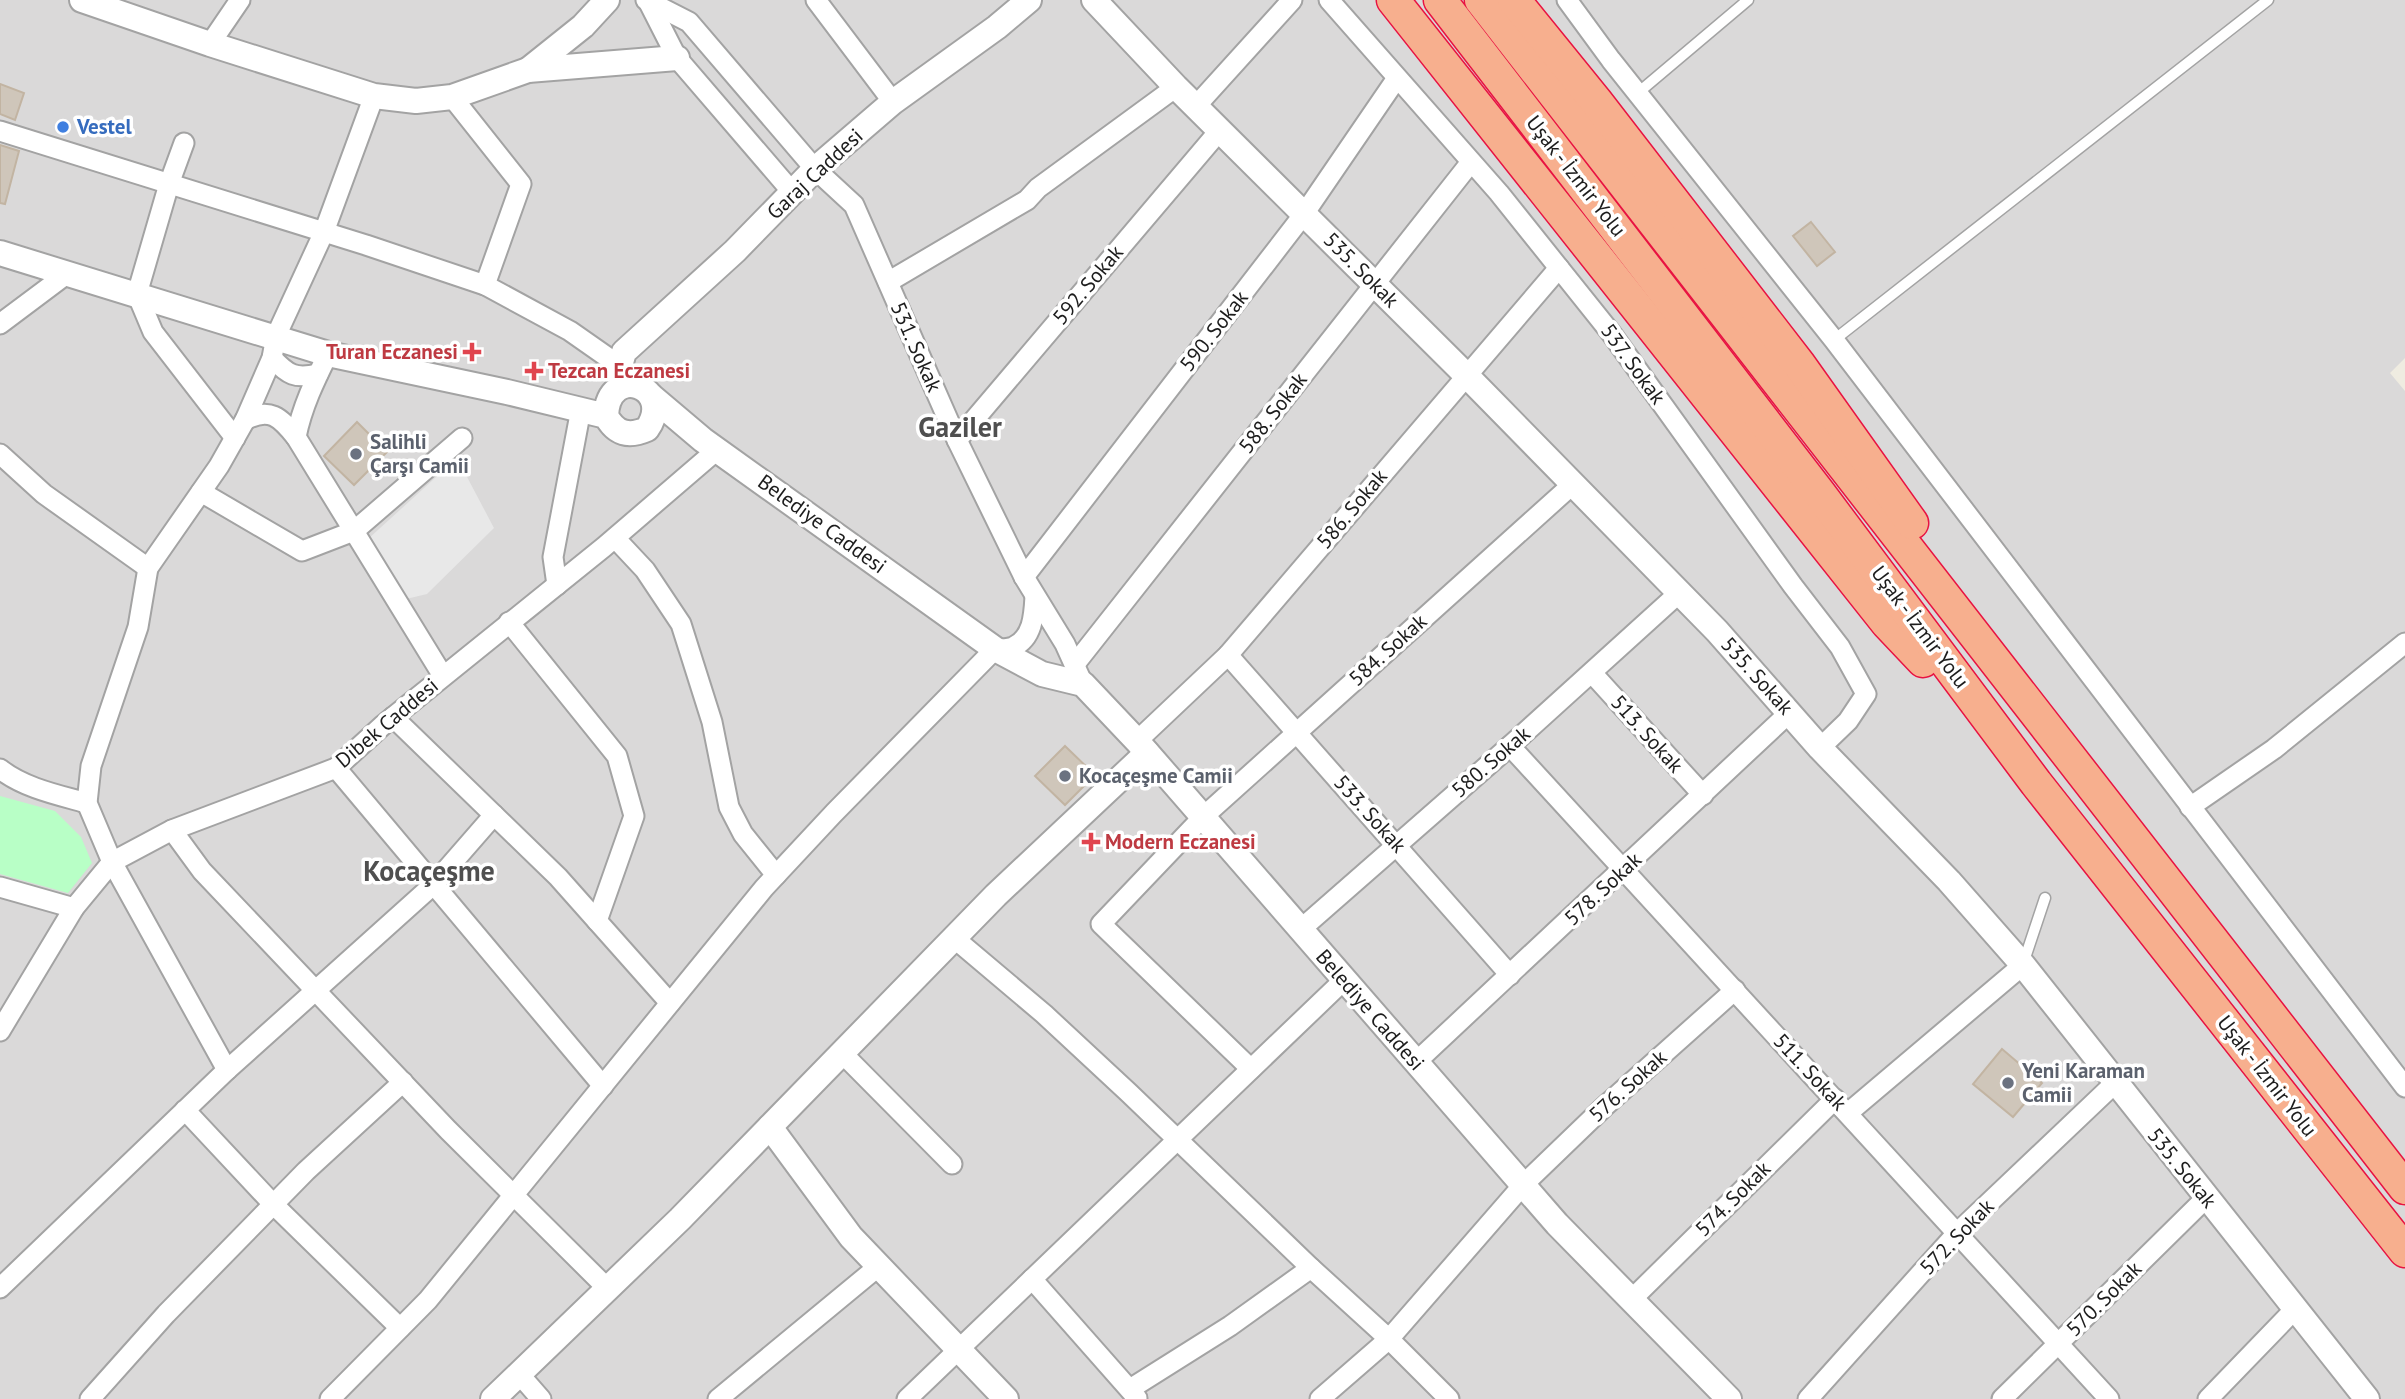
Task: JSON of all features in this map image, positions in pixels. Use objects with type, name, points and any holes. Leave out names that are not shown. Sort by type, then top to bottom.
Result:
[{"type":"highway","points":[[1393,0],[1887,623],[2036,783]]},
{"type":"highway","name":"Uşak - İzmir Yolu","points":[[1440,0],[1820,494],[2036,783],[2405,1251]]},
{"type":"highway","name":"Uşak - İzmir Yolu","points":[[1481,0],[2405,1188]]},
{"type":"highway","points":[[1514,0],[1596,101],[1799,363],[1930,548],[1987,651]]},
{"type":"street","points":[[82,0],[374,96],[416,101],[452,97],[528,70],[677,58]]},
{"type":"street","points":[[210,44],[240,0]]},
{"type":"street","points":[[528,70],[583,26],[607,0]]},
{"type":"street","points":[[816,0],[893,102]]},
{"type":"street","name":"Garaj Caddesi","points":[[622,376],[624,352],[632,343],[735,251],[815,169],[893,102],[997,27],[1029,0]]},
{"type":"street","name":"535. Sokak","points":[[1094,0],[1176,87],[1466,375],[1717,631],[1820,748],[1949,881],[2023,965],[2367,1399]]},
{"type":"street","points":[[1196,107],[1292,0]]},
{"type":"street","name":"537. Sokak","points":[[1329,0],[1471,162],[1611,332],[1793,586],[1840,647],[1866,694],[1848,721],[1820,748]]},
{"type":"street","points":[[1567,0],[1834,340],[2405,1087]]},
{"type":"street","points":[[649,1],[677,58],[793,193]]},
{"type":"street","name":"531. Sokak","points":[[649,1],[688,22],[815,169],[854,205],[957,440],[1024,578],[1065,644],[1079,674]]},
{"type":"street","name":"590. Sokak","points":[[1024,578],[1304,214],[1397,78]]},
{"type":"street","points":[[888,282],[1027,200],[1038,188],[1176,87]]},
{"type":"street","points":[[227,1070],[111,862],[88,803],[91,766],[138,627],[148,568],[201,492],[245,420],[324,232],[374,96]]},
{"type":"street","points":[[452,97],[521,184],[485,285]]},
{"type":"street","name":"592. Sokak","points":[[957,440],[1220,130]]},
{"type":"street","points":[[0,131],[485,285],[570,331],[622,376],[651,396],[655,410],[647,429]]},
{"type":"street","points":[[184,143],[169,184],[137,294],[153,332],[235,438]]},
{"type":"street","name":"588. Sokak","points":[[1079,674],[1471,162]]},
{"type":"street","points":[[0,253],[137,294],[323,364],[581,409],[606,416]]},
{"type":"street","name":"586. Sokak","points":[[1142,747],[1228,655],[1559,268]]},
{"type":"street","points":[[0,324],[68,274]]},
{"type":"street","points":[[296,437],[323,364]]},
{"type":"street","points":[[622,376],[607,402],[606,416],[614,429],[633,434],[647,429],[711,444]]},
{"type":"street","name":"Belediye Caddesi","points":[[651,396],[711,444],[995,649],[1042,674],[1079,674],[1557,1224],[1729,1399]]},
{"type":"street","points":[[557,585],[553,557],[581,409]]},
{"type":"street","points":[[245,420],[257,414],[270,414],[284,422],[296,437],[443,676]]},
{"type":"street","points":[[201,492],[302,551],[354,531],[462,438]]},
{"type":"street","name":"Dibek Caddesi","points":[[0,1031],[74,908],[111,862],[172,830],[336,768],[393,716],[615,538],[711,444]]},
{"type":"street","points":[[1,457],[44,494],[148,568]]},
{"type":"street","name":"584. Sokak","points":[[1251,1069],[1101,924],[1203,817],[1573,484]]},
{"type":"street","points":[[615,538],[645,570],[681,624],[712,722],[729,807],[743,834],[776,875]]},
{"type":"street","name":"580. Sokak","points":[[1301,929],[1679,593]]},
{"type":"street","points":[[330,1399],[428,1300],[776,875],[995,649],[1013,647],[1026,635],[1034,622],[1035,596]]},
{"type":"street","points":[[509,622],[617,756],[634,816],[597,920]]},
{"type":"street","points":[[2190,807],[2274,749],[2405,643]]},
{"type":"street","name":"533. Sokak","points":[[1228,655],[1510,975]]},
{"type":"street","name":"513. Sokak","points":[[1592,673],[1703,795]]},
{"type":"street","name":"578. Sokak","points":[[1415,1063],[1789,713]]},
{"type":"street","points":[[393,716],[558,877],[670,1003]]},
{"type":"street","name":"511. Sokak","points":[[1510,746],[2109,1399]]},
{"type":"street","points":[[493,1399],[771,1127],[1142,747]]},
{"type":"street","points":[[336,768],[603,1086]]},
{"type":"street","points":[[0,769],[21,781],[88,803]]},
{"type":"street","points":[[0,1288],[227,1070],[433,885],[494,815]]},
{"type":"street","points":[[172,830],[202,871],[315,990],[608,1289]]},
{"type":"street","points":[[0,887],[74,908]]},
{"type":"street","points":[[954,938],[1044,1014],[1129,1093],[1449,1399]]},
{"type":"street","name":"574. Sokak","points":[[1631,1300],[1841,1106],[2023,965]]},
{"type":"street","points":[[907,1399],[1344,980]]},
{"type":"street","name":"576. Sokak","points":[[1320,1399],[1389,1339],[1523,1185],[1605,1106],[1735,990]]},
{"type":"street","points":[[842,1053],[952,1164]]},
{"type":"street","points":[[90,1399],[166,1314],[273,1204],[403,1082]]},
{"type":"street","name":"572. Sokak","points":[[1808,1399],[1957,1233],[2115,1083]]},
{"type":"street","points":[[185,1110],[273,1204],[400,1328]]},
{"type":"street","points":[[771,1127],[851,1237],[1006,1399]]},
{"type":"street","name":"570. Sokak","points":[[2002,1399],[2206,1198]]},
{"type":"street","points":[[718,1399],[879,1266]]},
{"type":"street","points":[[1032,1279],[1134,1394],[1311,1268]]},
{"type":"street","points":[[2208,1399],[2295,1309]]},
{"type":"street","points":[[520,1374],[541,1399]]},
{"type":"lane","points":[[1639,92],[1748,0]]},
{"type":"lane","points":[[1834,340],[2268,0]]},
{"type":"lane","points":[[2023,965],[2045,898]]},
{"type":"shaded area","points":[[0,0],[2405,0],[2405,358],[2390,373],[2405,391],[2405,1399],[0,1399]]},
{"type":"shaded area","points":[[457,458],[494,528],[427,594],[406,599],[368,539]]},
{"type":"green space","points":[[0,796],[55,811],[81,837],[92,863],[68,893],[0,874]]},
{"type":"building","points":[[0,84],[24,93],[15,120],[0,114]]},
{"type":"building","points":[[0,145],[19,151],[5,204],[0,203]]},
{"type":"building","points":[[1811,222],[1835,252],[1817,266],[1793,236]]},
{"type":"building","name":"Salihli Çarşı Camii","points":[[357,422],[387,452],[354,485],[324,456]]},
{"type":"building","name":"Kocaçeşme Camii","points":[[1065,746],[1095,775],[1065,805],[1035,776]]},
{"type":"building","name":"Yeni Karaman Camii","points":[[2002,1049],[2042,1083],[2013,1117],[1973,1084]]},
{"type":"place","name":"Vestel","points":[[63,127]]},
{"type":"place","name":"Turan Eczanesi","points":[[472,352]]},
{"type":"place","name":"Tezcan Eczanesi","points":[[534,371]]},
{"type":"place","name":"Salihli Çarşı Camii","points":[[356,454]]},
{"type":"place","name":"Kocaçeşme Camii","points":[[1065,776]]},
{"type":"place","name":"Modern Eczanesi","points":[[1091,842]]},
{"type":"place","name":"Yeni Karaman Camii","points":[[2008,1083]]},
{"type":"district","name":"Gaziler","points":[[960,427]]},
{"type":"district","name":"Kocaçeşme","points":[[429,871]]}]
